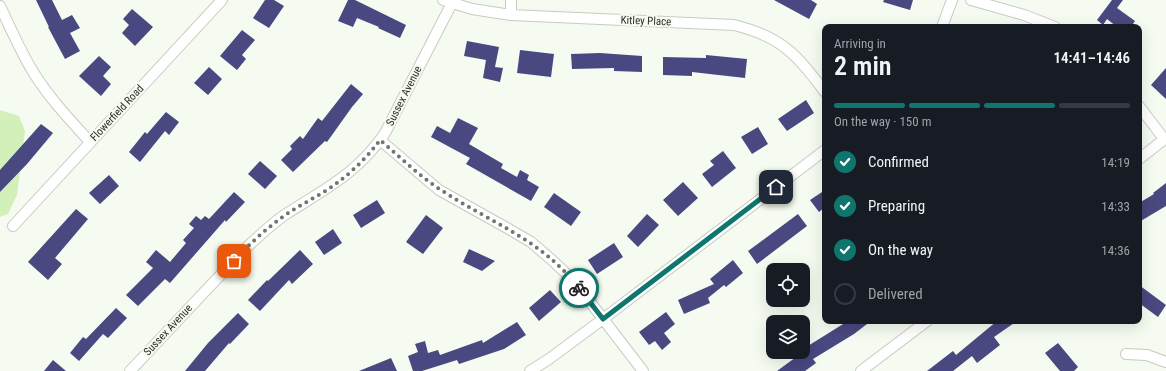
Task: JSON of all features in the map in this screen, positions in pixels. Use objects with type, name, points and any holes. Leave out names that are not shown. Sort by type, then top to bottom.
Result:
[{"type":"street","name":"Flowerfield Road","points":[[13,226],[222,0]]},
{"type":"street","points":[[510,15],[511,0]]},
{"type":"street","points":[[943,24],[952,0]]},
{"type":"street","points":[[971,0],[1024,14],[1048,24]]},
{"type":"street","name":"Kitley Place","points":[[447,2],[472,9],[510,15],[734,25],[769,37],[784,46],[804,64],[822,88]]},
{"type":"street","name":"Sussex Avenue","points":[[130,371],[244,250],[264,231],[349,174],[367,156],[380,140],[447,2]]},
{"type":"street","points":[[0,6],[21,51],[35,75],[64,114],[90,142]]},
{"type":"street","points":[[1142,110],[1165,139],[1142,157]]},
{"type":"street","points":[[380,140],[440,190],[531,242],[553,261],[574,281],[643,371]]},
{"type":"street","points":[[530,371],[550,359],[822,152]]},
{"type":"street","points":[[861,371],[923,324]]},
{"type":"street","points":[[1126,354],[1147,355],[1166,362]]},
{"type":"green space","points":[[0,110],[19,116],[25,131],[17,195],[8,214],[0,217]]},
{"type":"building","points":[[36,0],[52,0],[62,20],[72,15],[80,28],[70,33],[80,51],[65,59]]},
{"type":"building","points":[[265,0],[274,0],[284,6],[269,28],[253,18]]},
{"type":"building","points":[[348,0],[355,0],[406,25],[400,38],[357,18],[353,27],[338,21]]},
{"type":"building","points":[[774,0],[811,0],[817,4],[809,19]]},
{"type":"building","points":[[884,0],[913,0],[910,10],[883,2]]},
{"type":"building","points":[[1112,0],[1123,0],[1117,8],[1135,21],[1133,24],[1113,24],[1107,19],[1104,24],[1102,24],[1097,20]]},
{"type":"building","points":[[132,9],[153,27],[135,46],[122,33],[129,25],[123,19]]},
{"type":"building","points":[[242,30],[255,40],[242,55],[246,59],[237,70],[220,56]]},
{"type":"building","points":[[467,41],[499,47],[495,67],[503,68],[500,82],[483,78],[486,60],[464,56]]},
{"type":"building","points":[[520,50],[554,54],[551,77],[517,73]]},
{"type":"building","points":[[600,53],[642,56],[642,72],[614,71],[614,68],[572,69],[571,54]]},
{"type":"building","points":[[706,55],[747,59],[745,78],[692,72],[692,76],[663,75],[663,57],[706,58]]},
{"type":"building","points":[[99,56],[111,67],[103,76],[111,84],[101,96],[79,76]]},
{"type":"building","points":[[209,67],[222,79],[208,95],[194,83]]},
{"type":"building","points":[[1166,68],[1166,99],[1151,85]]},
{"type":"building","points":[[351,84],[363,94],[327,142],[325,141],[293,172],[281,160],[292,149],[290,146],[300,136],[303,139],[318,118],[322,121]]},
{"type":"building","points":[[806,100],[814,113],[787,131],[778,119]]},
{"type":"building","points":[[166,112],[179,122],[169,135],[165,131],[140,162],[129,152],[145,132],[147,134]]},
{"type":"building","points":[[458,118],[478,128],[469,144],[503,164],[501,168],[517,177],[520,170],[529,175],[527,180],[539,187],[531,201],[466,164],[470,158],[431,137],[437,126],[450,133]]},
{"type":"building","points":[[41,124],[53,133],[27,164],[0,192],[0,170]]},
{"type":"building","points":[[758,127],[768,144],[752,154],[741,137]]},
{"type":"building","points":[[723,151],[736,168],[712,187],[702,174],[714,165],[710,161]]},
{"type":"building","points":[[260,161],[277,176],[265,189],[248,174]]},
{"type":"building","points":[[109,175],[119,186],[100,204],[89,193]]},
{"type":"building","points":[[683,182],[698,198],[678,216],[663,200]]},
{"type":"building","points":[[1166,183],[1166,206],[1142,220],[1142,201],[1154,194],[1153,193]]},
{"type":"building","points":[[234,192],[245,202],[226,222],[225,220],[170,283],[165,279],[138,306],[126,295],[153,268],[146,262],[156,250],[170,262],[186,243],[183,240],[194,228],[189,224],[196,216],[201,220],[205,216],[209,219]]},
{"type":"building","points":[[822,192],[822,210],[819,212],[810,200]]},
{"type":"building","points":[[554,193],[581,212],[571,226],[544,207]]},
{"type":"building","points":[[377,200],[385,213],[361,228],[353,215]]},
{"type":"building","points":[[76,209],[88,219],[55,258],[62,264],[48,280],[28,262]]},
{"type":"building","points":[[647,214],[659,225],[638,247],[627,236]]},
{"type":"building","points":[[798,214],[807,226],[757,264],[748,251]]},
{"type":"building","points":[[426,215],[443,228],[423,254],[406,242]]},
{"type":"building","points":[[333,229],[342,243],[324,255],[315,242]]},
{"type":"building","points":[[614,243],[623,257],[597,274],[588,260]]},
{"type":"building","points":[[469,249],[495,261],[482,271],[463,262]]},
{"type":"building","points":[[300,250],[313,264],[292,284],[289,280],[260,311],[248,300],[267,280],[268,281]]},
{"type":"building","points":[[733,260],[743,273],[726,287],[724,285],[708,298],[710,303],[684,314],[678,300],[714,284],[710,279]]},
{"type":"building","points":[[1142,287],[1166,305],[1158,317],[1142,305]]},
{"type":"building","points":[[550,290],[561,302],[539,321],[529,308]]},
{"type":"building","points":[[116,308],[127,318],[108,338],[103,334],[79,361],[70,353],[83,337],[86,339]]},
{"type":"building","points":[[666,312],[675,324],[664,333],[671,342],[662,350],[655,341],[649,345],[639,332]]},
{"type":"building","points":[[238,313],[249,324],[230,344],[229,343],[205,371],[185,371],[208,343]]},
{"type":"building","points":[[517,322],[526,335],[504,349],[459,364],[457,360],[422,371],[413,371],[408,356],[418,352],[415,344],[425,341],[428,353],[438,350],[440,355],[482,340],[483,343]]},
{"type":"building","points":[[843,324],[867,324],[854,334],[813,359],[816,363],[805,371],[777,371],[793,359],[810,359],[810,345]]},
{"type":"building","points":[[993,324],[1013,324],[994,337],[1000,345],[977,363],[972,356],[953,371],[927,371],[953,351],[956,355]]},
{"type":"building","points":[[1058,343],[1078,367],[1074,371],[1060,371],[1045,353]]},
{"type":"building","points":[[391,358],[397,371],[359,371]]},
{"type":"building","points":[[53,360],[66,371],[44,371]]},
{"type":"way so far","points":[[234,261],[264,231],[349,174],[371,152],[380,140],[440,190],[531,242],[574,281],[579,288]]},
{"type":"route","points":[[579,288],[603,319],[776,187]]}]
